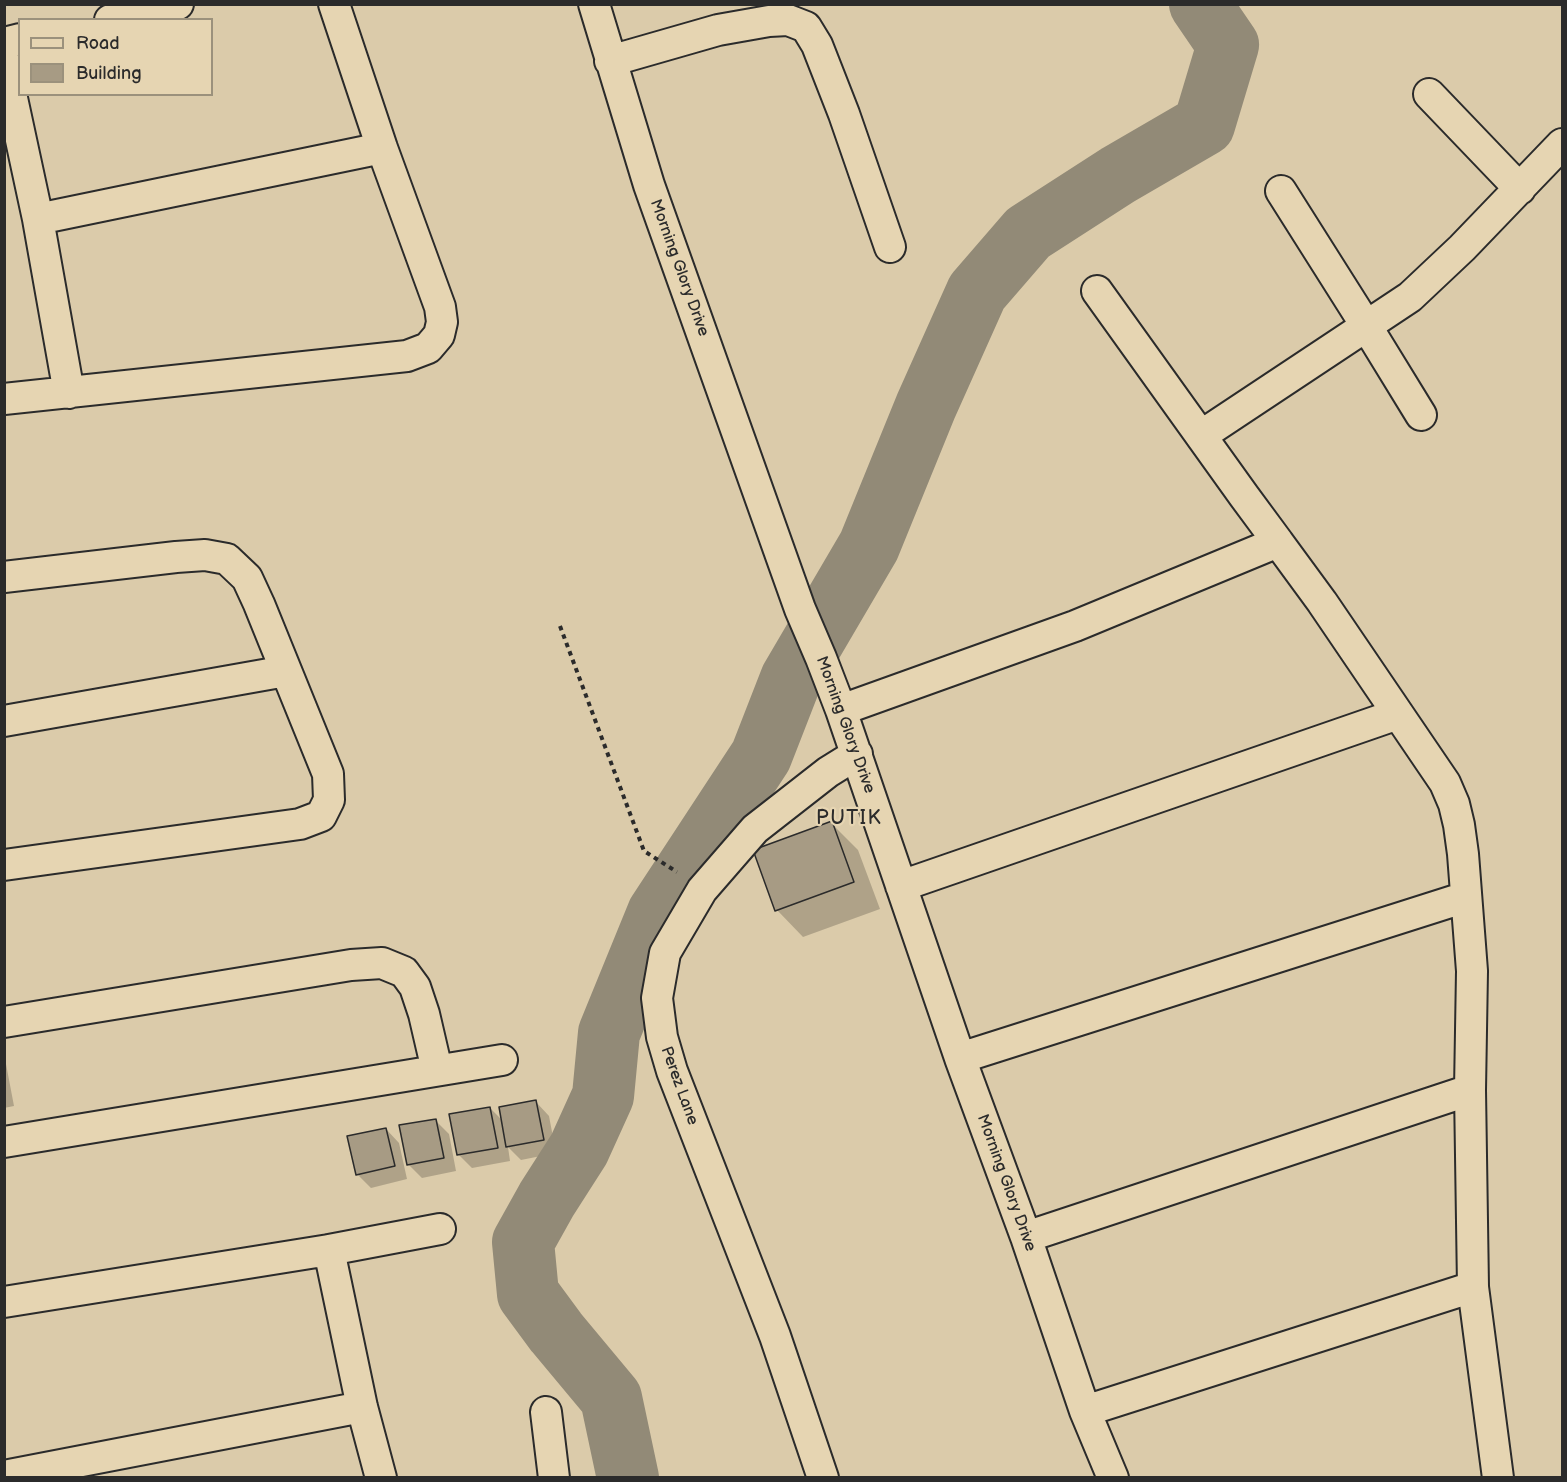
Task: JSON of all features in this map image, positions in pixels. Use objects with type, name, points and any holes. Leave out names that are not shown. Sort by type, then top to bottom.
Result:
[{"type":"street","points":[[118,18],[178,4]]},
{"type":"street","points":[[4,399],[407,356],[428,348],[439,334],[442,322],[440,307],[382,148],[334,4]]},
{"type":"street","name":"Morning Glory Drive","points":[[594,4],[653,196],[800,609],[857,754],[960,1058],[1026,1237],[1085,1411],[1113,1478]]},
{"type":"street","points":[[610,61],[718,30],[768,21],[788,20],[806,27],[817,45],[844,114],[890,247]]},
{"type":"street","points":[[4,61],[38,219],[69,393]]},
{"type":"street","points":[[1429,94],[1520,189]]},
{"type":"street","points":[[1202,435],[1410,297],[1462,248],[1563,144]]},
{"type":"street","points":[[38,219],[382,148]]},
{"type":"street","points":[[1281,191],[1421,415]]},
{"type":"street","points":[[1097,291],[1322,602],[1445,783],[1454,804],[1461,844],[1472,971],[1470,1090],[1473,1287],[1498,1478]]},
{"type":"street","points":[[841,710],[1075,626],[1278,542]]},
{"type":"street","points":[[4,577],[176,557],[205,555],[227,560],[247,578],[328,774],[329,800],[321,816],[300,824],[4,865]]},
{"type":"street","points":[[4,721],[286,671]]},
{"type":"street","points":[[901,886],[1398,714]]},
{"type":"street","name":"Perez Lane","points":[[823,1478],[775,1336],[672,1071],[662,1037],[657,999],[665,953],[702,890],[755,829],[828,772],[857,754]]},
{"type":"street","points":[[960,1058],[1466,897]]},
{"type":"street","points":[[4,1022],[351,965],[382,963],[404,972],[415,987],[437,1070]]},
{"type":"street","points":[[4,1143],[502,1060]]},
{"type":"street","points":[[1026,1237],[1470,1090]]},
{"type":"street","points":[[4,1302],[329,1250],[440,1228]]},
{"type":"street","points":[[329,1250],[362,1407],[381,1478]]},
{"type":"street","points":[[1085,1411],[1473,1287]]},
{"type":"street","points":[[4,1476],[362,1407]]},
{"type":"street","points":[[546,1412],[554,1478]]},
{"type":"path","points":[[560,626],[644,851],[679,873]]},
{"type":"building","points":[[832,821],[854,882],[775,911],[753,850]]},
{"type":"building","points":[[536,1100],[544,1140],[506,1147],[499,1107]]},
{"type":"building","points":[[490,1107],[498,1148],[457,1155],[449,1114]]},
{"type":"building","points":[[436,1119],[444,1158],[407,1165],[399,1125]]},
{"type":"building","points":[[386,1128],[395,1166],[356,1175],[347,1136]]},
{"type":"waterway","points":[[628,1478],[611,1398],[556,1332],[528,1294],[523,1242],[579,1149],[603,1096],[609,1033],[658,913],[761,756],[791,679],[869,546],[926,406],[977,292],[1028,233],[1118,175],[1204,125],[1228,45],[1200,4]]},
{"type":"district","name":"PUTIK","points":[[849,819]]}]
